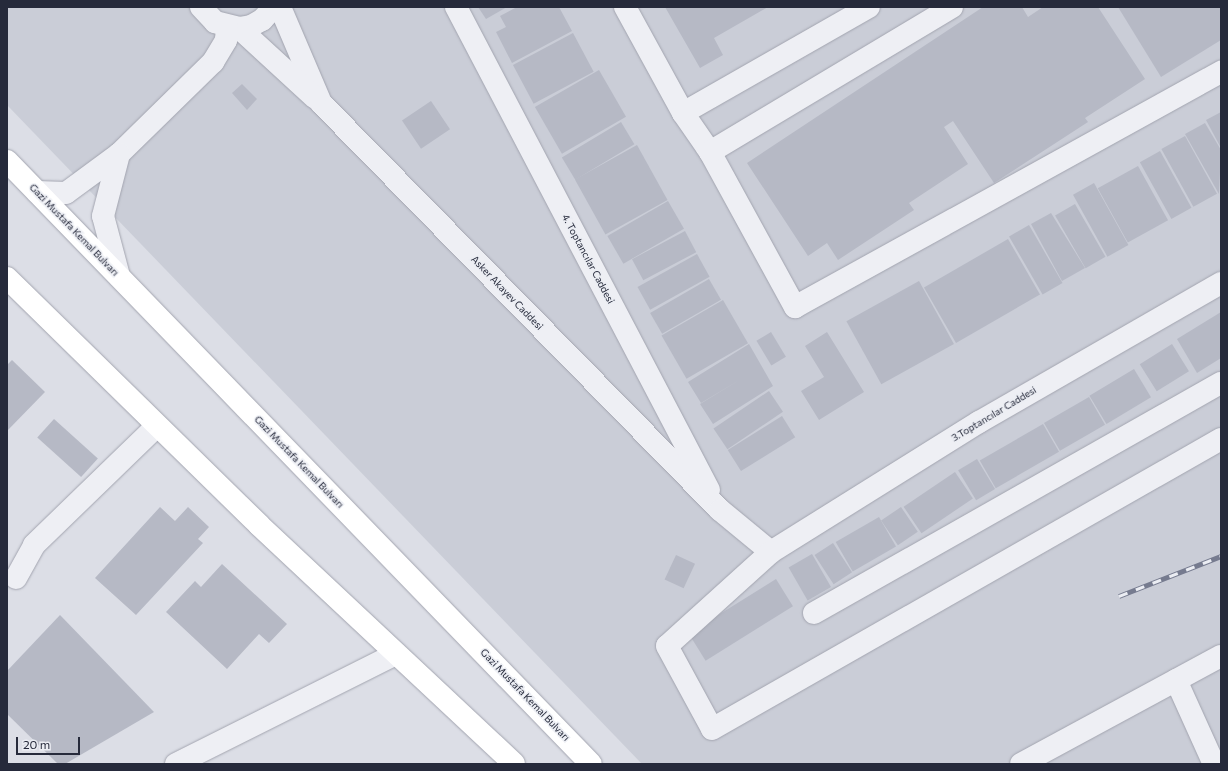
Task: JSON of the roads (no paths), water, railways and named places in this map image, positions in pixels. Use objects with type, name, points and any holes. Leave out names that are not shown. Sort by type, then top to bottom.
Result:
[{"type":"highway","name":"Gazi Mustafa Kemal Bulvarı","points":[[7,161],[588,760]]},
{"type":"highway","points":[[7,278],[157,426],[396,654],[514,764]]},
{"type":"street","points":[[201,7],[215,22],[233,28],[321,103]]},
{"type":"street","points":[[233,28],[251,26],[262,20],[274,7]]},
{"type":"street","name":"Asker Akayev Caddesi","points":[[280,7],[321,103],[720,510],[771,552]]},
{"type":"street","name":"4. Toptancılar Caddesi","points":[[456,7],[720,510]]},
{"type":"street","points":[[625,7],[683,113],[710,152],[795,307],[1221,72]]},
{"type":"street","points":[[683,113],[869,7]]},
{"type":"street","points":[[710,152],[952,7]]},
{"type":"street","points":[[37,192],[66,193],[119,154],[213,62],[233,28]]},
{"type":"street","points":[[119,154],[103,216],[119,276]]},
{"type":"street","name":"3.Toptancılar Caddesi","points":[[1221,284],[979,422],[771,552],[667,646],[712,729],[1221,438]]},
{"type":"street","points":[[814,613],[1221,383]]},
{"type":"street","points":[[16,578],[34,545],[157,426]]},
{"type":"street","points":[[176,764],[396,654]]},
{"type":"street","points":[[1021,764],[1221,656]]},
{"type":"street","points":[[1176,680],[1214,764]]},
{"type":"railway","points":[[1119,596],[1221,556]]}]
